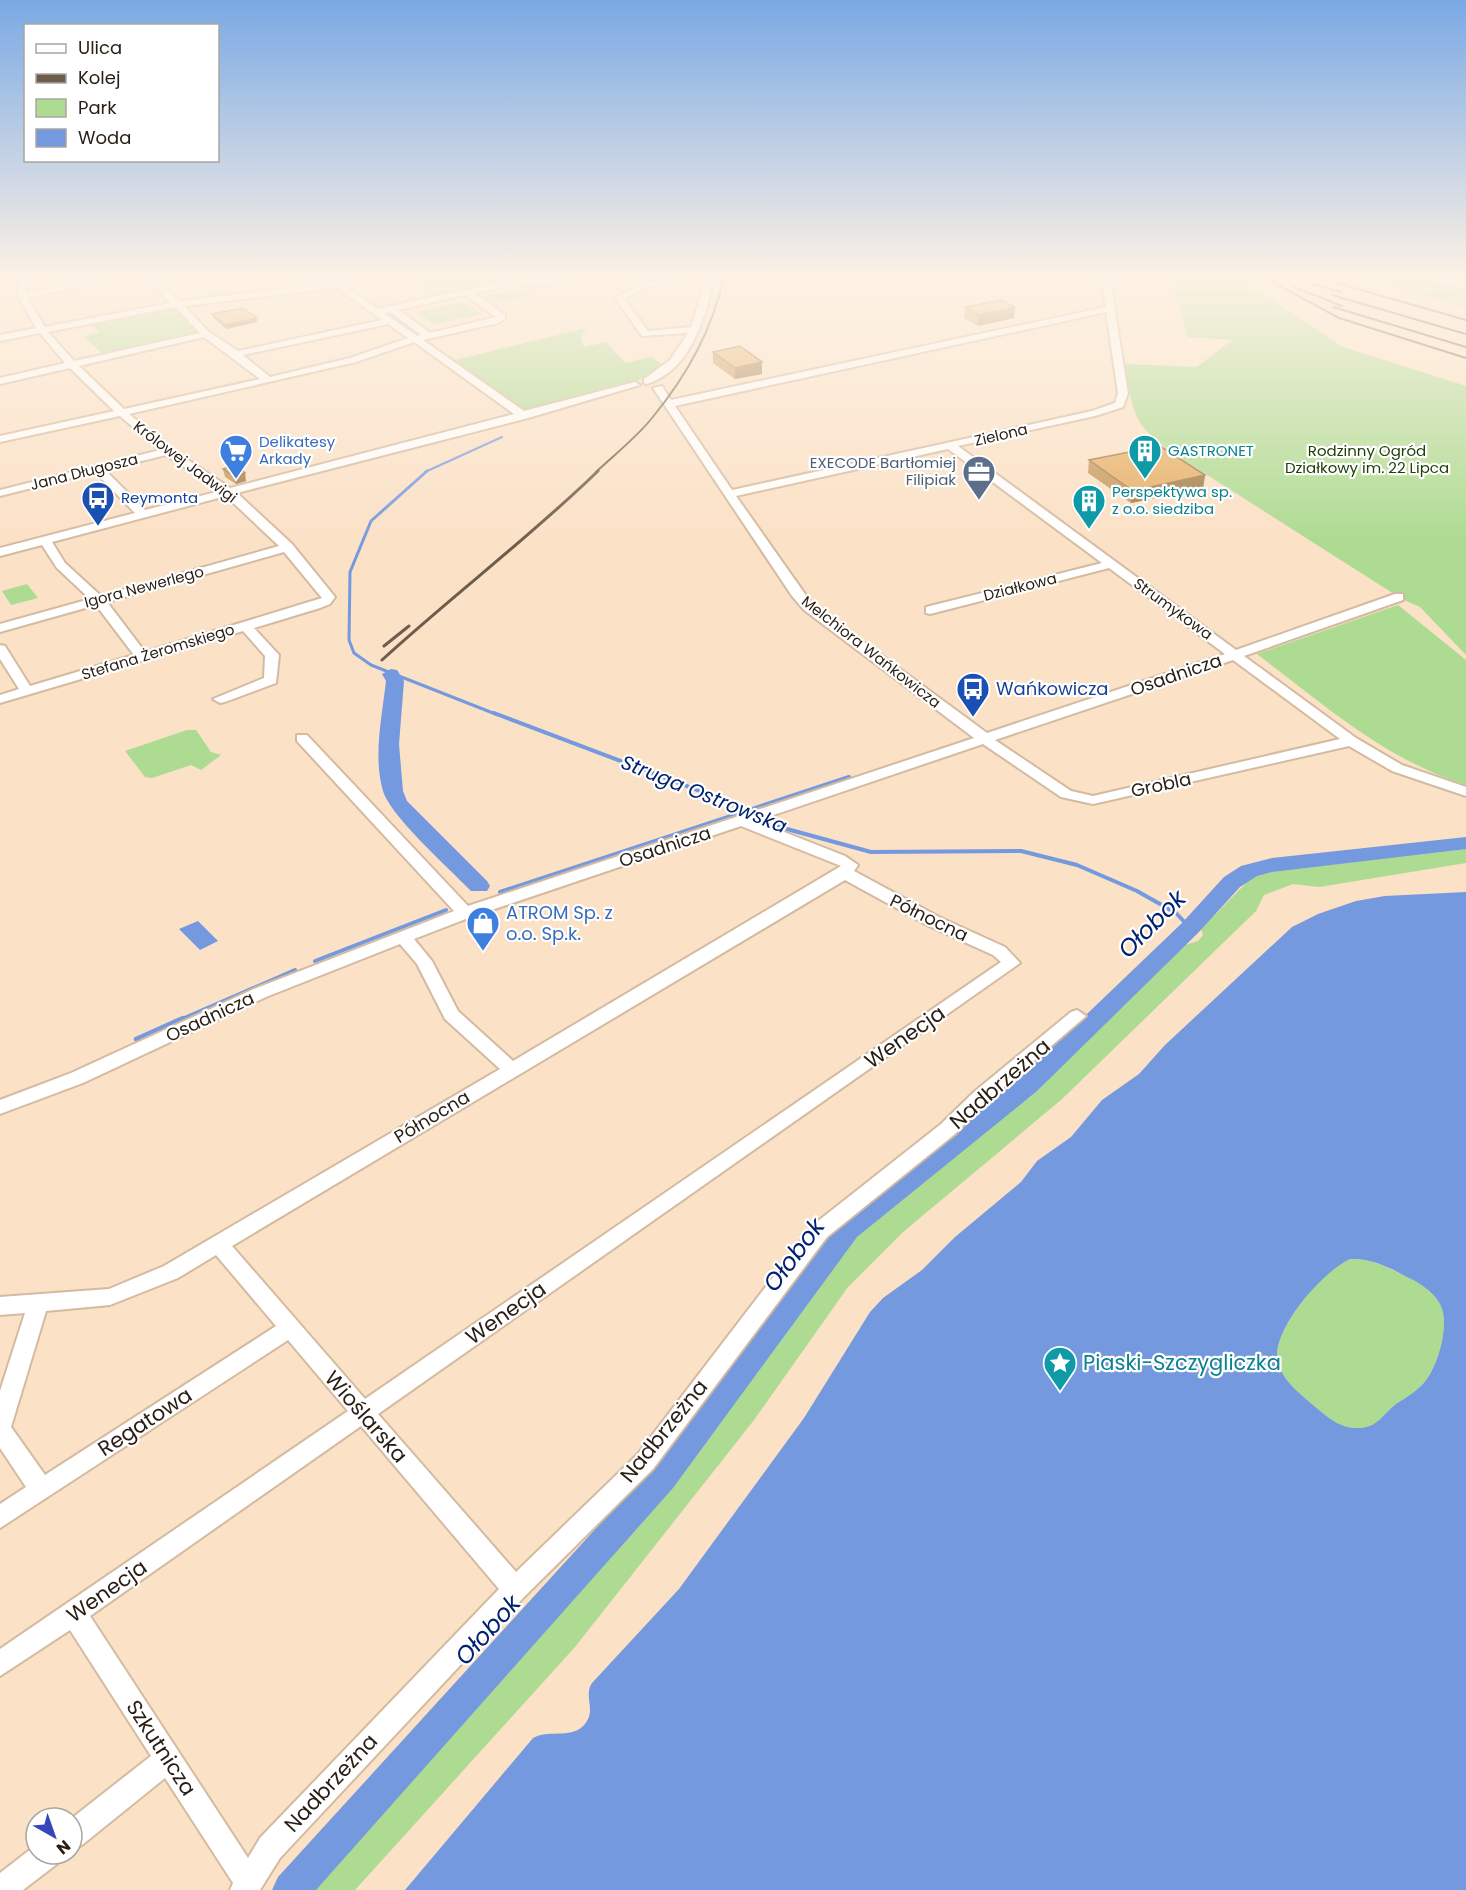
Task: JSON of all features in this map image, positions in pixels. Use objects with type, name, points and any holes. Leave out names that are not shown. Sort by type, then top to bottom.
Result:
[{"type":"street","points":[[0,381],[56,368]]},
{"type":"street","name":"Królowej Jadwigi","points":[[78,368],[121,412],[168,451],[230,493],[288,547],[329,597],[326,601],[316,605]]},
{"type":"street","points":[[253,368],[268,380]]},
{"type":"street","points":[[0,439],[318,368]]},
{"type":"street","points":[[456,368],[524,416]]},
{"type":"street","points":[[642,387],[668,368]]},
{"type":"street","points":[[0,552],[591,399],[642,387],[658,386],[669,368]]},
{"type":"street","points":[[669,404],[835,368]]},
{"type":"street","name":"Zielona","points":[[730,494],[1095,413],[1119,405],[1123,393],[1119,368]]},
{"type":"street","name":"Melchiora Wańkowicza","points":[[658,386],[798,596],[808,607],[985,740]]},
{"type":"street","name":"Melchiora Wańkowicza","points":[[642,387],[669,404]]},
{"type":"street","name":"Strumykowa","points":[[951,446],[1351,741],[1397,768],[1466,792]]},
{"type":"street","name":"Jana Długosza","points":[[0,493],[168,451]]},
{"type":"street","points":[[98,468],[143,515]]},
{"type":"street","points":[[45,541],[61,565],[99,600],[142,657]]},
{"type":"street","name":"Igora Newerlego","points":[[0,628],[288,547]]},
{"type":"street","name":"Działkowa","points":[[930,609],[1111,564]]},
{"type":"street","name":"Osadnicza","points":[[0,1107],[44,1092],[260,993],[465,914],[985,740],[1400,597]]},
{"type":"street","name":"Stefana Żeromskiego","points":[[0,699],[316,605]]},
{"type":"street","points":[[220,699],[271,680],[272,655],[245,626]]},
{"type":"street","points":[[0,649],[27,691]]},
{"type":"street","points":[[302,738],[465,914]]},
{"type":"street","name":"Grobla","points":[[985,740],[1058,790],[1087,801],[1145,790],[1351,741]]},
{"type":"street","name":"Północna","points":[[0,1306],[110,1297],[171,1272],[845,873],[850,865],[743,821]]},
{"type":"street","name":"Północna","points":[[845,873],[935,922],[999,951],[1012,963]]},
{"type":"street","points":[[403,937],[424,961],[451,1015],[512,1070]]},
{"type":"street","name":"Wenecja","points":[[0,1664],[1012,963]]},
{"type":"street","name":"Nadbrzeżna","points":[[246,1886],[270,1848],[515,1589],[645,1462],[820,1231],[948,1128],[1077,1016]]},
{"type":"street","name":"Osadnicza","points":[[0,1118],[44,1092]]},
{"type":"street","name":"Wioślarska","points":[[218,1245],[515,1589]]},
{"type":"street","points":[[38,1303],[0,1429],[41,1489]]},
{"type":"street","name":"Regatowa","points":[[0,1517],[290,1328]]},
{"type":"street","name":"Szkutnicza","points":[[74,1614],[168,1759],[246,1886]]},
{"type":"street","points":[[84,1826],[168,1759]]},
{"type":"street","points":[[2,1890],[32,1866]]},
{"type":"green space","points":[[461,368],[658,368],[635,382],[598,396],[543,408],[519,409]]},
{"type":"green space","name":"Rodzinny Ogród Działkowy im. 22 Lipca","points":[[1126,368],[1410,368],[1466,386],[1466,655],[1420,607],[1402,599],[1164,446],[1144,428],[1130,397]]},
{"type":"green space","points":[[27,584],[38,598],[11,605],[2,591]]},
{"type":"green space","points":[[1398,605],[1466,660],[1466,785],[1409,761],[1382,746],[1331,711],[1257,654]]},
{"type":"green space","points":[[187,730],[196,730],[211,752],[221,755],[201,770],[191,765],[152,778],[145,777],[125,751]]},
{"type":"green space","points":[[1466,847],[1466,863],[1319,887],[1293,884],[1264,895],[1256,911],[1061,1100],[903,1232],[848,1287],[754,1420],[575,1647],[355,1890],[310,1890],[632,1532],[673,1482],[783,1325],[853,1233],[1034,1094],[1115,1011],[1185,945],[1198,941],[1203,935],[1201,929],[1255,874]]},
{"type":"green space","points":[[1349,1259],[1379,1264],[1420,1284],[1440,1304],[1444,1323],[1441,1346],[1428,1378],[1376,1423],[1360,1428],[1343,1426],[1333,1421],[1301,1395],[1289,1383],[1281,1370],[1277,1350],[1282,1335],[1300,1304],[1326,1276]]},
{"type":"water","name":"Piaski-Szczygliczka","points":[[1466,892],[1466,1890],[405,1890],[533,1738],[540,1735],[570,1732],[583,1726],[590,1714],[589,1692],[592,1683],[679,1589],[804,1418],[870,1312],[883,1298],[922,1270],[955,1237],[1021,1182],[1037,1161],[1071,1137],[1102,1100],[1139,1074],[1165,1045],[1292,927],[1318,914],[1356,901],[1385,896]],"holes":[[[1350,1259],[1385,1266],[1425,1287],[1440,1304],[1444,1323],[1441,1346],[1428,1378],[1376,1423],[1360,1428],[1338,1424],[1301,1395],[1289,1383],[1281,1370],[1277,1350],[1290,1320],[1313,1289],[1339,1266]]]},
{"type":"water","points":[[198,921],[218,941],[200,950],[179,929]]},
{"type":"building","points":[[1160,446],[1205,475],[1133,491],[1089,460]]},
{"type":"building","points":[[236,465],[245,473],[234,476],[223,469]]},
{"type":"waterway","name":"Struga Ostrowska","points":[[427,471],[502,437]]},
{"type":"waterway","name":"Struga Ostrowska","points":[[427,471],[371,521],[350,572],[349,640],[354,653],[371,665],[498,715]]},
{"type":"waterway","name":"Struga Ostrowska","points":[[391,674],[395,681],[389,761],[393,791],[398,803],[479,886]]},
{"type":"waterway","name":"Struga Ostrowska","points":[[494,713],[749,810]]},
{"type":"waterway","points":[[749,810],[849,777]]},
{"type":"waterway","points":[[500,892],[749,810]]},
{"type":"waterway","name":"Struga Ostrowska","points":[[749,810],[765,823],[871,852],[1021,851],[1077,865],[1137,891],[1176,913],[1190,928]]},
{"type":"waterway","name":"Ołobok","points":[[291,1890],[662,1478],[847,1229],[1027,1086],[1190,928],[1232,882],[1249,871],[1272,865],[1466,843]]},
{"type":"waterway","points":[[315,961],[446,910]]},
{"type":"waterway","points":[[180,1020],[295,970]]},
{"type":"waterway","points":[[136,1039],[183,1018]]},
{"type":"railway","points":[[596,472],[646,425],[687,368]]},
{"type":"railway","points":[[382,660],[545,520],[598,471]]},
{"type":"railway","points":[[384,646],[409,626]]},
{"type":"place","name":"Delikatesy Arkady","points":[[236,480]]},
{"type":"place","name":"GASTRONET","points":[[1145,480]]},
{"type":"place","name":"EXECODE Bartłomiej Filipiak","points":[[979,501]]},
{"type":"place","name":"Reymonta","points":[[98,527]]},
{"type":"place","name":"Perspektywa sp. z o.o. siedziba","points":[[1089,530]]},
{"type":"place","name":"Wańkowicza","points":[[973,718]]},
{"type":"place","name":"ATROM Sp. z o.o. Sp.k.","points":[[483,952]]},
{"type":"place","name":"Piaski-Szczygliczka","points":[[1060,1392]]}]
